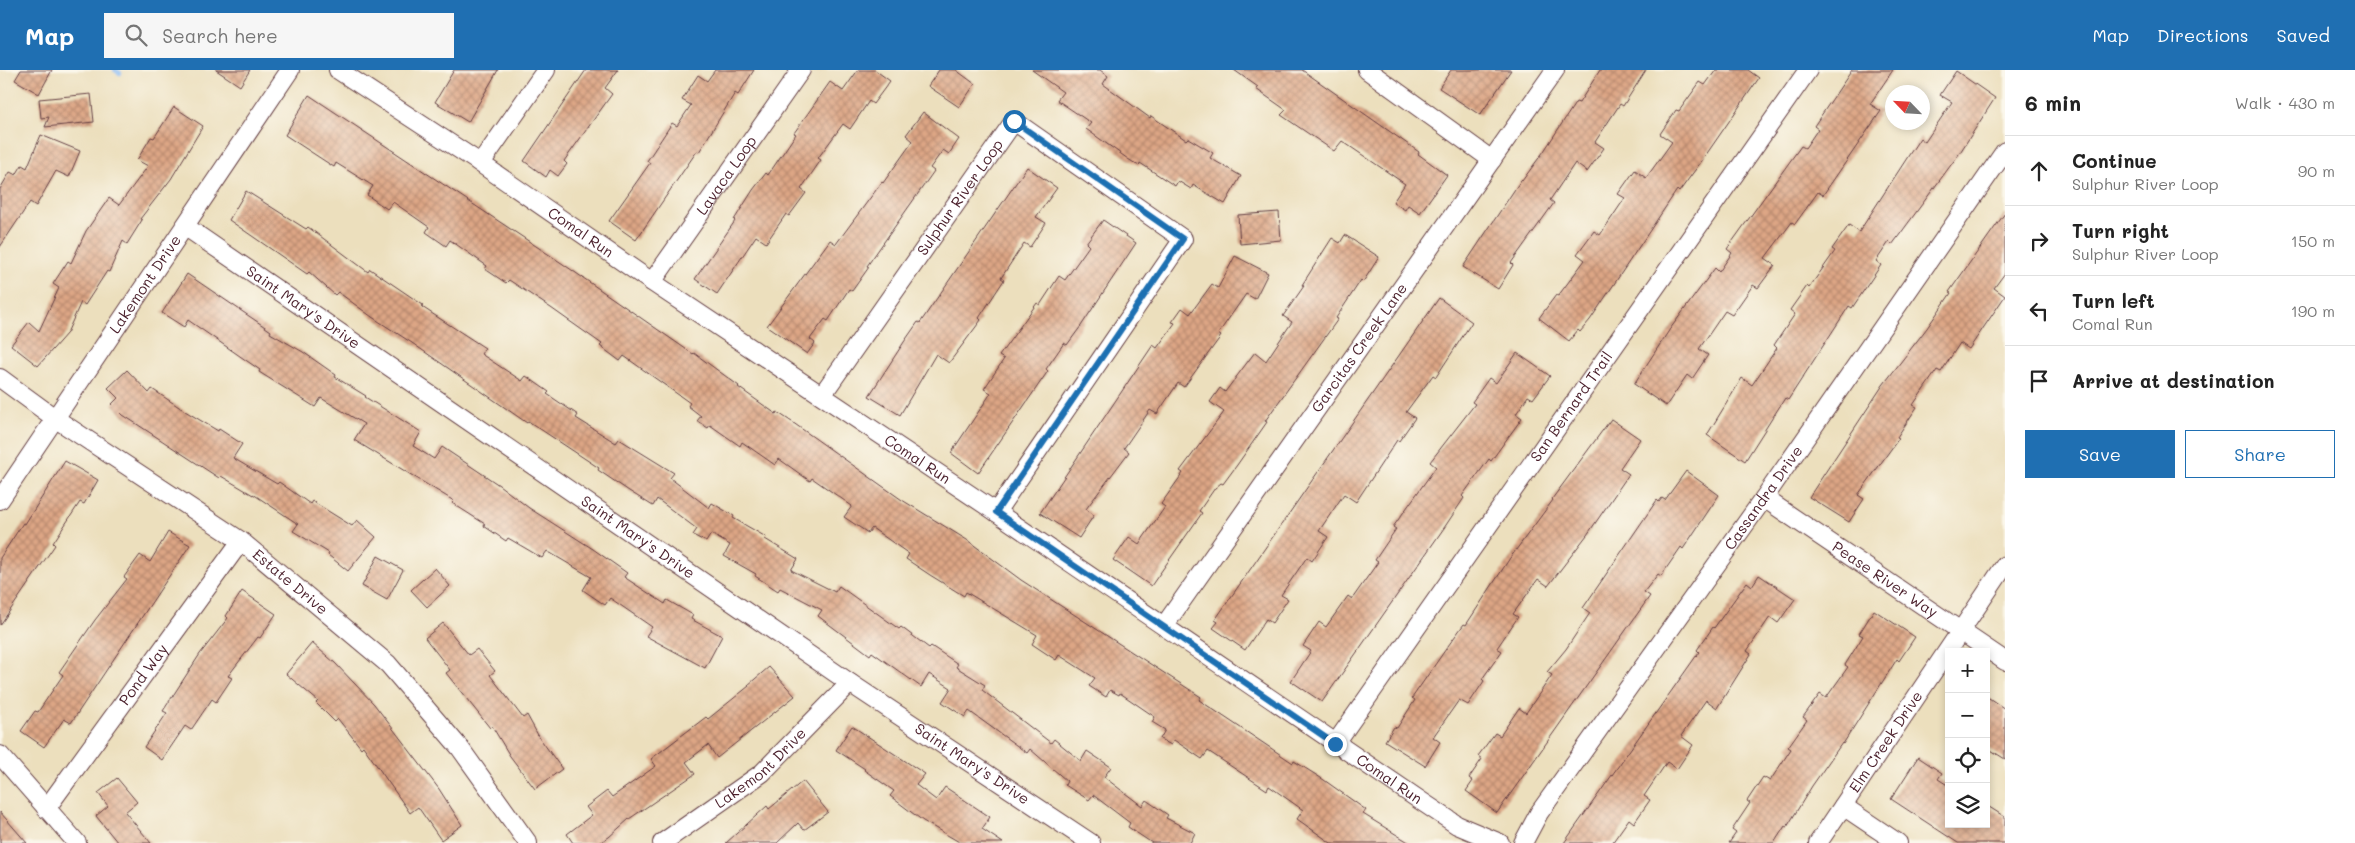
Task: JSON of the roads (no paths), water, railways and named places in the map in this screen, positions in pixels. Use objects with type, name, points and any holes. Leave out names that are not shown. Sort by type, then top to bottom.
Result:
[{"type":"street","name":"Lakemont Drive","points":[[0,500],[186,227],[290,70]]},
{"type":"street","name":"Comal Run","points":[[338,70],[480,163],[652,282],[996,512],[1335,744],[1458,825],[1500,843]]},
{"type":"street","points":[[480,163],[546,70]]},
{"type":"street","name":"Lavaca Loop","points":[[652,282],[801,70]]},
{"type":"street","points":[[1367,70],[1492,160]]},
{"type":"street","name":"Garcitas Creek Lane","points":[[1164,626],[1554,70]]},
{"type":"street","name":"San Bernard Trail","points":[[1335,744],[1808,70]]},
{"type":"street","name":"Sulphur River Loop","points":[[822,395],[1014,121],[1183,239],[996,512]]},
{"type":"street","name":"Cassandra Drive","points":[[1523,843],[1539,813],[1764,498],[2005,151]]},
{"type":"street","name":"Saint Mary's Drive","points":[[186,227],[850,682],[1091,843]]},
{"type":"street","name":"Estate Drive","points":[[0,378],[56,418],[241,541],[388,664],[460,748],[528,843]]},
{"type":"street","name":"Pease River Way","points":[[1764,498],[2005,661]]},
{"type":"street","name":"Pond Way","points":[[46,809],[241,541]]},
{"type":"street","name":"Elm Creek Drive","points":[[1818,843],[2005,566]]},
{"type":"street","name":"Lakemont Drive","points":[[662,843],[762,772],[850,682]]},
{"type":"street","points":[[0,755],[76,843]]},
{"type":"street","points":[[1843,806],[1898,843]]},
{"type":"waterway","points":[[115,70],[120,73]]}]
